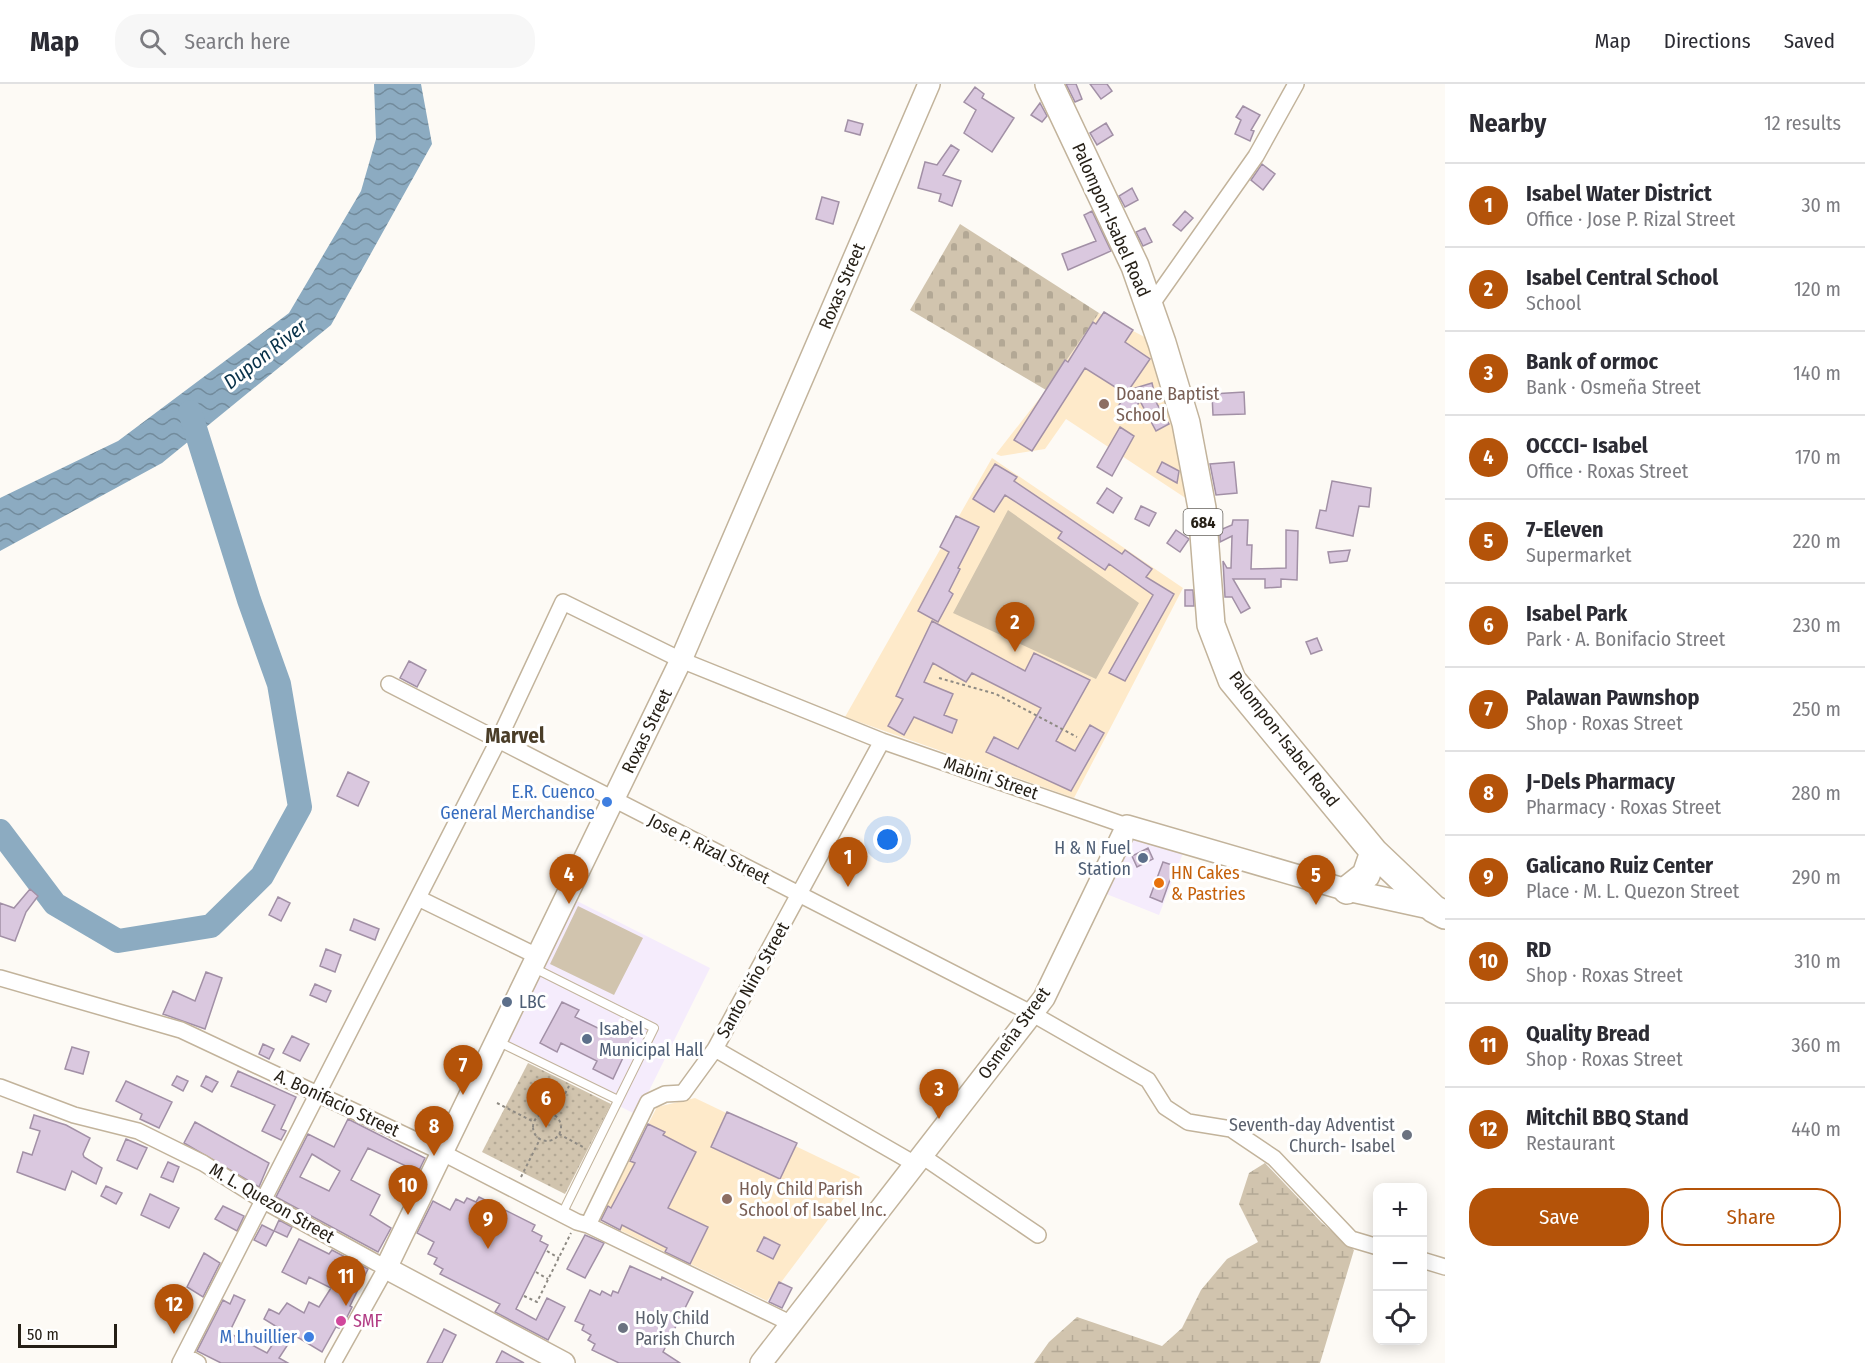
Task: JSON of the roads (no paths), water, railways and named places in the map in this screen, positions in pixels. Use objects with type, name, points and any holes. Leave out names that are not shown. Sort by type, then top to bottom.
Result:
[{"type":"highway","name":"Palompon-Isabel Road","points":[[1049,84],[1134,266],[1186,423],[1202,508],[1211,625],[1232,680],[1374,852],[1439,912]]},
{"type":"highway","points":[[1347,890],[1366,874],[1374,852]]},
{"type":"street","name":"Roxas Street","points":[[333,1363],[386,1268],[681,660],[928,84]]},
{"type":"street","points":[[1149,308],[1256,156],[1296,84]]},
{"type":"street","name":"Mabini Street","points":[[498,741],[563,603],[681,660],[882,741],[1127,826],[1347,890],[1439,912]]},
{"type":"street","name":"Jose P. Rizal Street","points":[[389,684],[613,801],[1031,1013],[1148,1080],[1165,1107],[1188,1122],[1231,1129],[1274,1158],[1351,1239],[1373,1246]]},
{"type":"street","points":[[198,1363],[182,1359],[498,741]]},
{"type":"street","name":"Santo Niño Street","points":[[582,1223],[648,1102],[665,1094],[683,1094],[715,1049],[882,741]]},
{"type":"street","name":"Osmeña Street","points":[[761,1363],[1044,998],[1127,826]]},
{"type":"street","points":[[418,898],[534,961]]},
{"type":"street","name":"A. Bonifacio Street","points":[[0,978],[181,1030],[441,1152],[561,1214],[790,1323]]},
{"type":"street","points":[[715,1049],[918,1160],[1038,1235]]},
{"type":"street","name":"M. L. Quezon Street","points":[[0,1087],[74,1115],[138,1131],[203,1163],[262,1200],[564,1363]]},
{"type":"street","points":[[1427,1262],[1445,1267]]},
{"type":"lane","points":[[534,961],[654,1028],[561,1214]]},
{"type":"lane","points":[[495,1040],[618,1100]]},
{"type":"water","name":"Dupon River","points":[[374,84],[421,84],[432,144],[331,325],[162,463],[0,551],[0,498],[118,441],[289,313],[361,191],[376,139]]},
{"type":"waterway","points":[[0,831],[55,904],[118,941],[211,926],[262,876],[300,807],[279,684],[249,600],[190,412]]},
{"type":"place","name":"Doane Baptist School","points":[[1104,404]]},
{"type":"place","name":"Isabel Central School","points":[[1015,652]]},
{"type":"place","name":"E.R. Cuenco General Merchandise","points":[[607,802]]},
{"type":"place","name":"H & N Fuel Station","points":[[1143,858]]},
{"type":"place","name":"HN Cakes & Pastries","points":[[1159,883]]},
{"type":"place","name":"Isabel Water District","points":[[848,887]]},
{"type":"place","name":"OCCCI- Isabel","points":[[569,904]]},
{"type":"place","name":"7-Eleven","points":[[1316,905]]},
{"type":"place","name":"LBC","points":[[507,1002]]},
{"type":"place","name":"Isabel Municipal Hall","points":[[587,1039]]},
{"type":"place","name":"Palawan Pawnshop","points":[[463,1095]]},
{"type":"place","name":"Bank of ormoc","points":[[939,1119]]},
{"type":"place","name":"Isabel Park","points":[[546,1128]]},
{"type":"place","name":"Seventh-day Adventist Church- Isabel","points":[[1407,1135]]},
{"type":"place","name":"J-Dels Pharmacy","points":[[434,1156]]},
{"type":"place","name":"Holy Child Parish School of Isabel Inc.","points":[[727,1199]]},
{"type":"place","name":"RD","points":[[408,1215]]},
{"type":"place","name":"Galicano Ruiz Center","points":[[488,1249]]},
{"type":"place","name":"Quality Bread","points":[[346,1306]]},
{"type":"place","name":"SMF","points":[[341,1321]]},
{"type":"place","name":"Holy Child Parish Church","points":[[623,1328]]},
{"type":"place","name":"Mitchil BBQ Stand","points":[[174,1334]]},
{"type":"place","name":"M Lhuillier","points":[[309,1337]]},
{"type":"district","name":"Marvel","points":[[515,736]]}]
